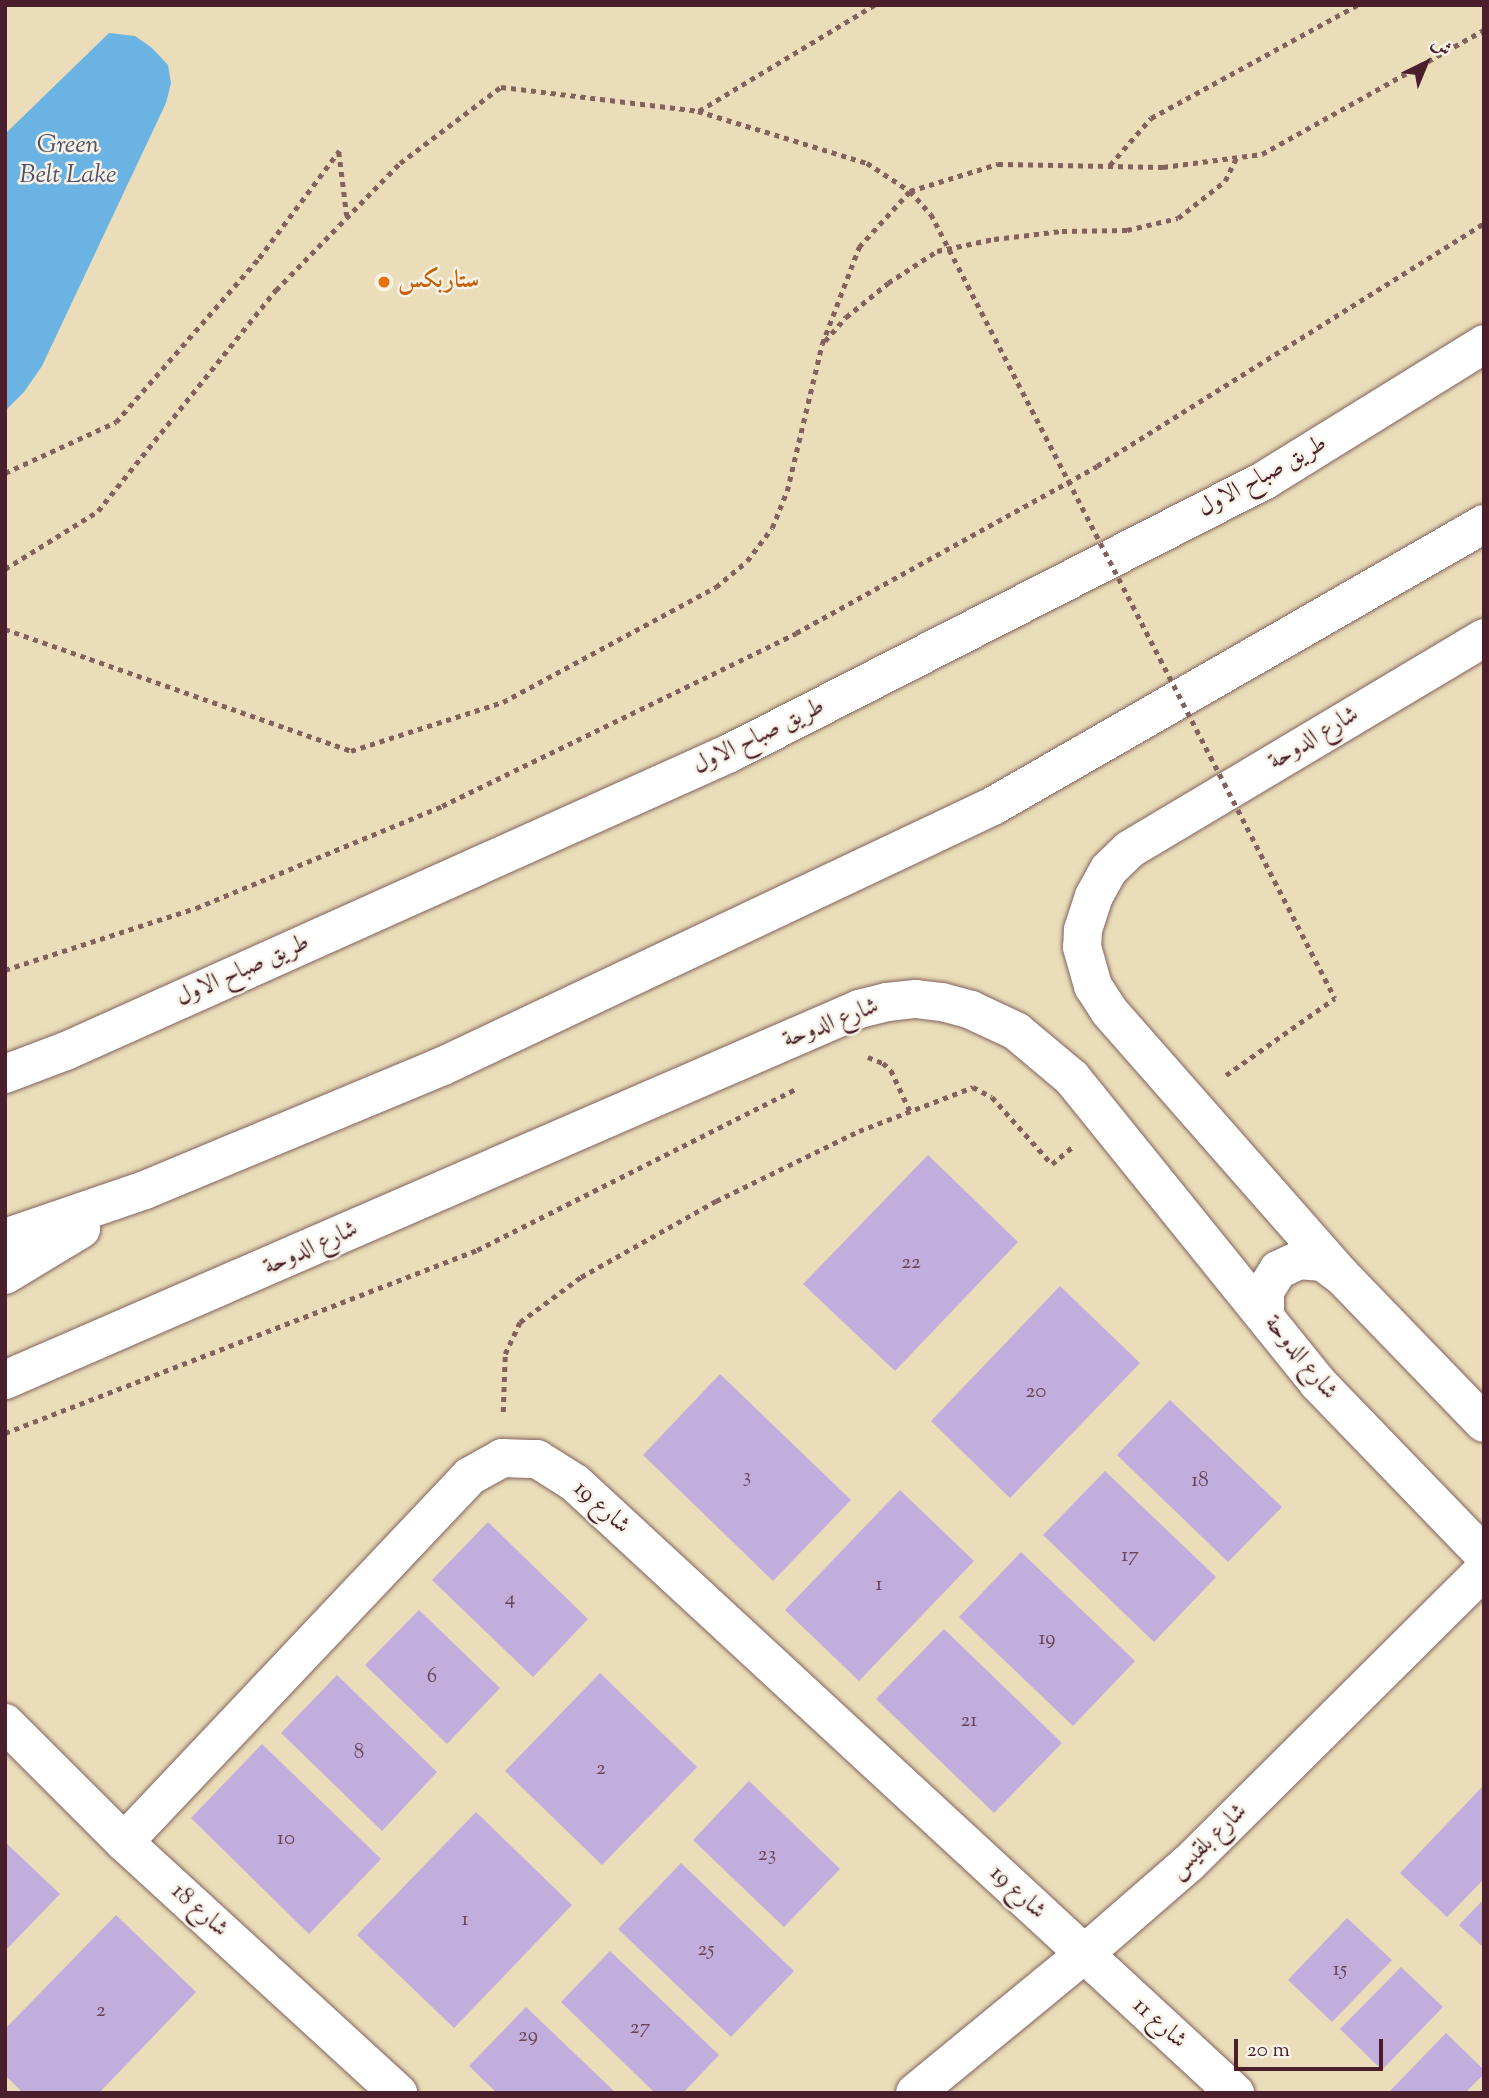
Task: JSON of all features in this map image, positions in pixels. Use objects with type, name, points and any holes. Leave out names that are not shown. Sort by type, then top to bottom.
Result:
[{"type":"main road","name":"طريق صباح الاول","points":[[5,1074],[66,1051],[730,753],[1265,480],[1484,344]]},
{"type":"main road","points":[[5,1238],[145,1190],[443,1066],[993,806],[1484,524]]},
{"type":"main road","name":"شارع الدوحة","points":[[1484,638],[1141,841],[1119,859],[1105,876],[1094,897],[1083,930],[1082,947],[1088,971],[1109,1011],[1342,1276],[1484,1423]]},
{"type":"main road","name":"شارع الدوحة","points":[[5,1380],[859,1009],[916,999],[942,1002],[996,1020],[1055,1060],[1265,1314],[1318,1383],[1484,1555]]},
{"type":"main road","points":[[5,1061],[66,1051]]},
{"type":"main road","points":[[5,1275],[145,1190]]},
{"type":"main road","points":[[1265,1314],[1265,1291],[1278,1270],[1299,1260],[1323,1262],[1342,1276]]},
{"type":"main road","points":[[124,1843],[470,1476],[502,1458]]},
{"type":"main road","name":"شارع 19","points":[[502,1458],[537,1459],[575,1483],[1083,1955]]},
{"type":"main road","name":"شارع بلقيس","points":[[915,2093],[1083,1955],[1189,1863],[1484,1570]]},
{"type":"main road","name":"شارع 18","points":[[5,1723],[124,1843],[398,2093]]},
{"type":"main road","name":"شارع 11","points":[[1083,1955],[1235,2093]]},
{"type":"path","points":[[698,111],[874,5]]},
{"type":"path","points":[[1110,166],[1151,118],[1357,5]]},
{"type":"path","points":[[5,629],[351,751],[503,702],[716,587],[747,561],[772,528],[787,491],[822,344],[859,247],[910,191],[998,164],[1163,167],[1262,154],[1484,30]]},
{"type":"path","points":[[5,569],[98,510],[276,290],[400,163],[501,88],[698,111],[867,163],[910,191],[931,214],[1335,998],[1262,1050]]},
{"type":"path","points":[[5,473],[116,422],[259,258],[339,151],[347,217]]},
{"type":"path","points":[[822,344],[846,317],[888,283],[937,251],[994,239],[1062,231],[1127,230],[1178,218],[1225,181],[1237,158]]},
{"type":"path","points":[[5,970],[196,908],[442,806],[796,634],[1097,466],[1484,223]]},
{"type":"path","points":[[860,1057],[873,1058],[891,1070],[910,1111]]},
{"type":"path","points":[[502,1458],[505,1354],[520,1322],[581,1277],[716,1201],[859,1131],[973,1087],[992,1097],[1052,1164],[1106,1119]]},
{"type":"path","points":[[5,1433],[477,1250],[798,1088]]},
{"type":"water","name":"Green Belt Lake","points":[[109,33],[135,36],[152,48],[168,65],[171,83],[166,103],[42,366],[24,392],[5,411],[5,134]]},
{"type":"building","points":[[928,1155],[1018,1242],[895,1371],[803,1284]]},
{"type":"building","points":[[1060,1286],[1140,1363],[1010,1498],[931,1421]]},
{"type":"building","points":[[720,1374],[851,1500],[773,1581],[643,1455]]},
{"type":"building","points":[[1170,1400],[1282,1507],[1228,1562],[1117,1455]]},
{"type":"building","points":[[1105,1471],[1216,1577],[1154,1642],[1043,1535]]},
{"type":"building","points":[[900,1490],[974,1561],[859,1681],[785,1610]]},
{"type":"building","points":[[488,1522],[588,1619],[533,1677],[432,1580]]},
{"type":"building","points":[[1021,1552],[1135,1661],[1073,1726],[959,1617]]},
{"type":"building","points":[[419,1610],[500,1688],[447,1744],[365,1665]]},
{"type":"building","points":[[944,1629],[1062,1743],[994,1813],[876,1699]]},
{"type":"building","points":[[600,1673],[697,1767],[602,1865],[505,1771]]},
{"type":"building","points":[[337,1675],[437,1772],[382,1831],[281,1733]]},
{"type":"building","points":[[262,1744],[381,1859],[309,1934],[191,1818]]},
{"type":"building","points":[[749,1781],[840,1869],[784,1927],[693,1840]]},
{"type":"building","points":[[1484,1785],[1484,1879],[1447,1917],[1400,1873]]},
{"type":"building","points":[[476,1812],[572,1905],[454,2028],[357,1935]]},
{"type":"building","points":[[5,1842],[60,1894],[5,1951]]},
{"type":"building","points":[[681,1863],[794,1971],[731,2037],[618,1929]]},
{"type":"building","points":[[1484,1899],[1484,1948],[1459,1925]]},
{"type":"building","points":[[116,1915],[196,1992],[99,2093],[23,2093],[5,2075],[5,2029]]},
{"type":"building","points":[[1347,1918],[1392,1960],[1332,2022],[1288,1980]]},
{"type":"building","points":[[610,1951],[719,2055],[683,2093],[655,2093],[561,2002]]},
{"type":"building","points":[[1401,1967],[1443,2007],[1382,2070],[1340,2029]]},
{"type":"building","points":[[526,2007],[616,2093],[497,2093],[469,2066]]},
{"type":"building","points":[[1446,2033],[1484,2070],[1484,2074],[1465,2093],[1388,2093]]},
{"type":"place","name":"ستاربكس","points":[[384,282]]}]
